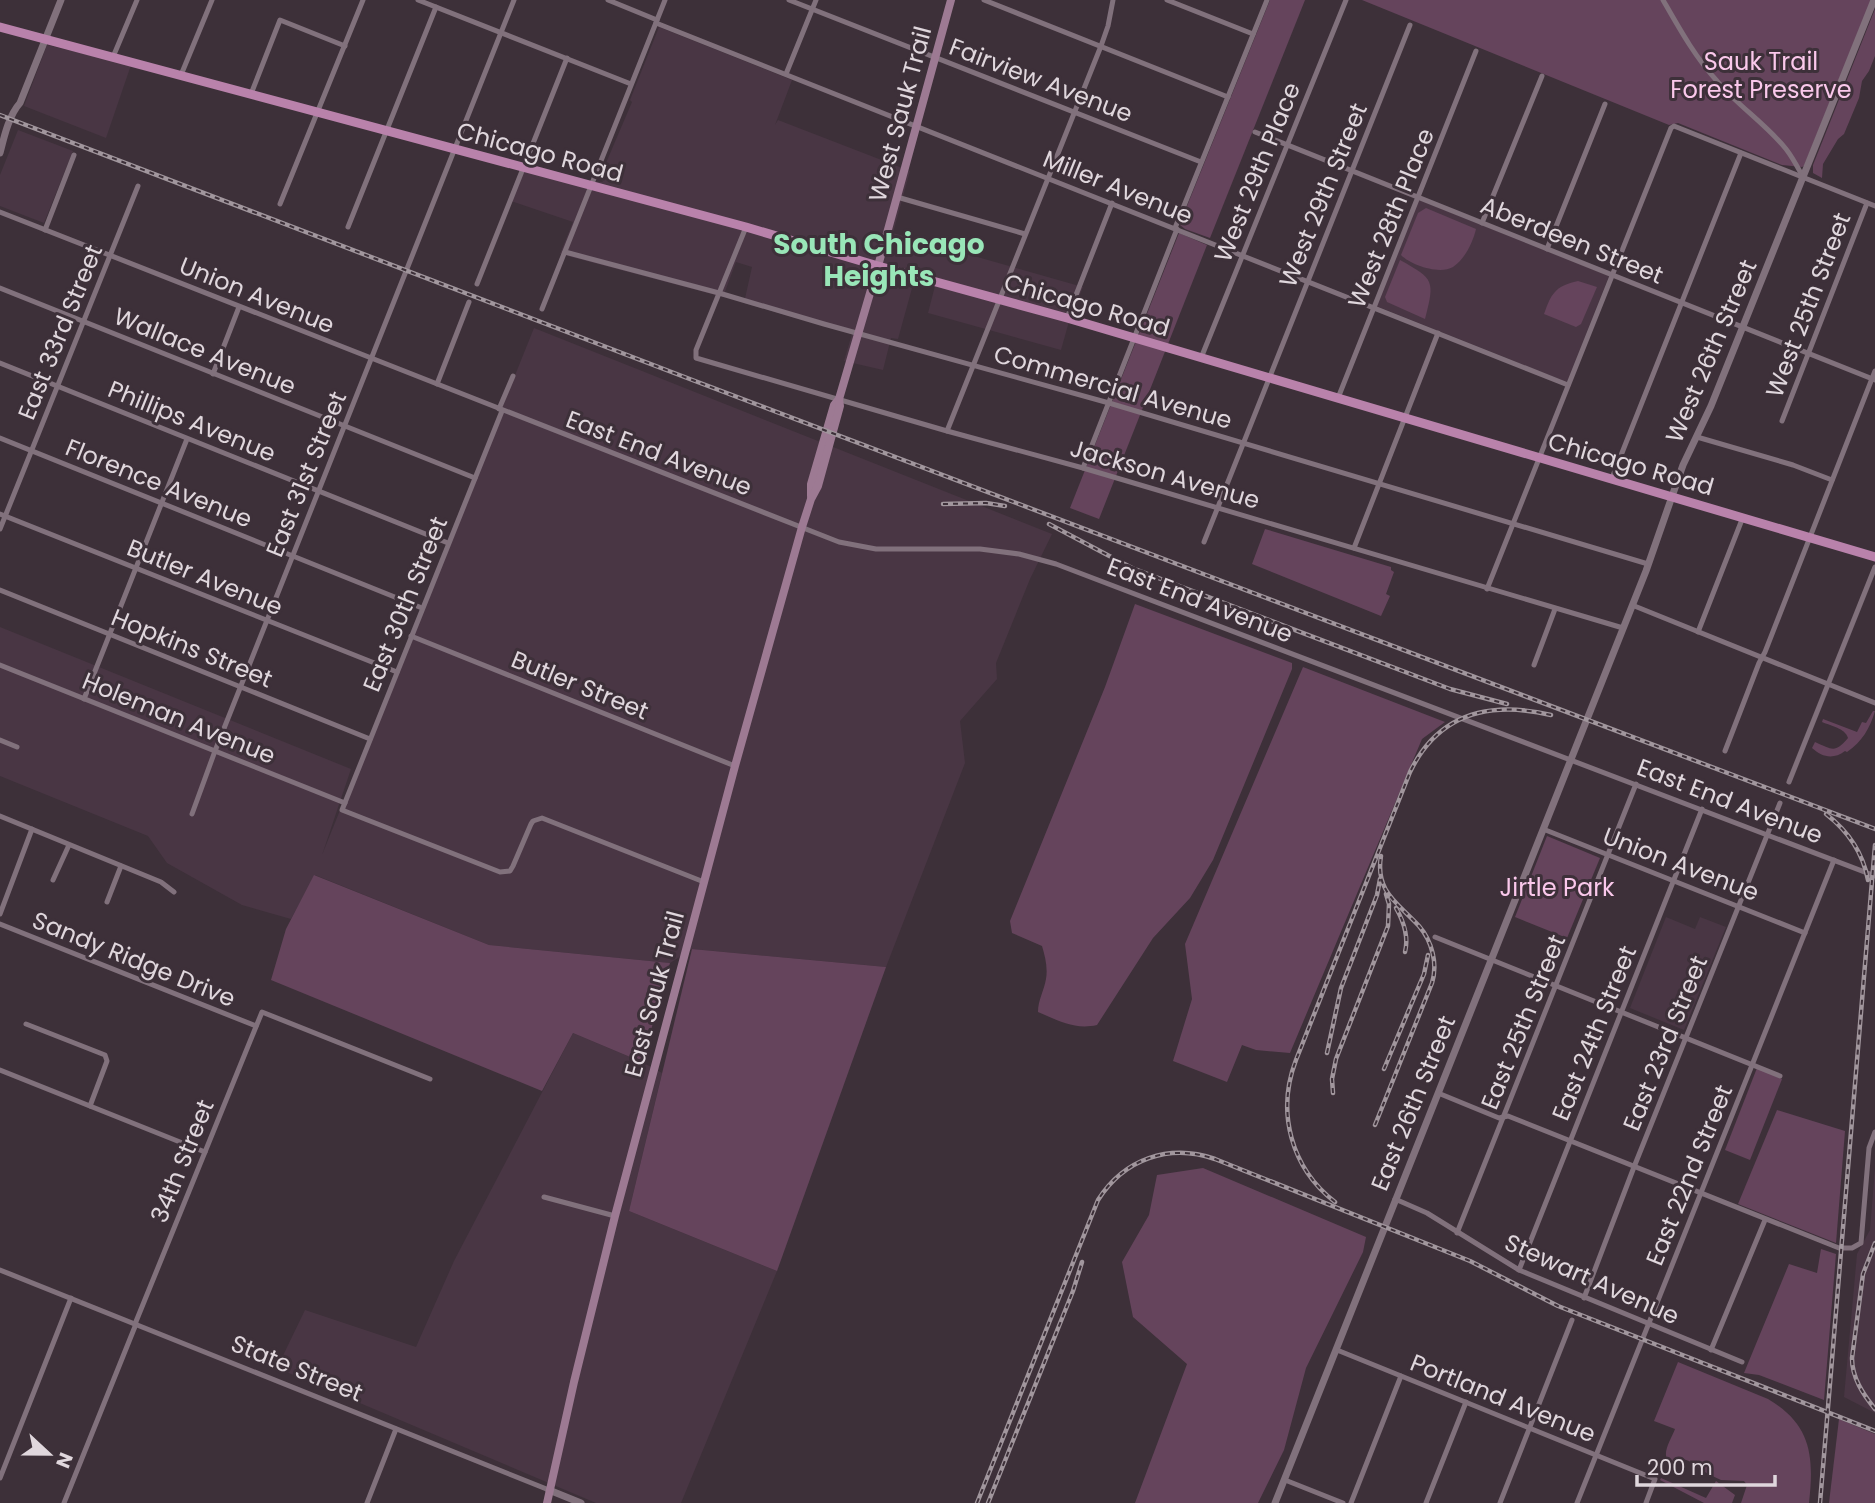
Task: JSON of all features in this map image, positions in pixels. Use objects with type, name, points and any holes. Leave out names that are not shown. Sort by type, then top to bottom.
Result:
[{"type":"main road","name":"West Sauk Trail","points":[[830,430],[841,407],[839,399],[951,0]]},
{"type":"main road","name":"Chicago Road","points":[[0,27],[746,227],[878,267],[1067,318],[1875,556]]},
{"type":"main road","name":"East Sauk Trail","points":[[547,1503],[615,1216],[735,766],[802,527],[818,486],[830,430]]},
{"type":"street","points":[[0,153],[16,106],[20,103],[61,0]]},
{"type":"street","points":[[113,57],[137,0]]},
{"type":"street","points":[[181,75],[212,0]]},
{"type":"street","points":[[280,204],[363,0]]},
{"type":"street","points":[[418,0],[631,84]]},
{"type":"street","name":"East 31st Street","points":[[192,814],[292,555],[514,0]]},
{"type":"street","name":"Miller Avenue","points":[[608,0],[786,74],[1568,385]]},
{"type":"street","points":[[542,309],[664,0]]},
{"type":"street","name":"Fairview Avenue","points":[[789,0],[1201,162]]},
{"type":"street","points":[[786,74],[816,0]]},
{"type":"street","points":[[984,0],[1228,97]]},
{"type":"street","points":[[947,431],[1101,46],[1114,0]]},
{"type":"street","points":[[1167,0],[1253,34]]},
{"type":"street","points":[[1083,468],[1201,162],[1267,0]]},
{"type":"street","name":"West 29th Place","points":[[1200,358],[1346,0]]},
{"type":"street","points":[[1663,0],[1710,73],[1776,137],[1803,177]]},
{"type":"street","name":"West 26th Street","points":[[1588,718],[1683,465],[1743,327],[1874,0]]},
{"type":"street","points":[[348,227],[436,7]]},
{"type":"street","points":[[251,93],[280,20],[345,46]]},
{"type":"street","name":"West 29th Street","points":[[1203,542],[1410,25]]},
{"type":"street","name":"West 28th Place","points":[[1338,398],[1476,51]]},
{"type":"street","points":[[477,284],[567,58]]},
{"type":"street","points":[[1482,223],[1542,76]]},
{"type":"street","points":[[1547,249],[1605,104]]},
{"type":"street","points":[[1487,589],[1674,126],[1875,206]]},
{"type":"street","name":"Aberdeen Street","points":[[1255,132],[1873,380]]},
{"type":"street","points":[[1612,478],[1741,153]]},
{"type":"street","points":[[45,230],[74,155]]},
{"type":"street","name":"East 33rd Street","points":[[0,529],[3,515],[32,450],[138,186]]},
{"type":"street","points":[[897,197],[1025,234]]},
{"type":"street","name":"West 25th Street","points":[[1782,421],[1867,202]]},
{"type":"street","points":[[1067,318],[1112,203]]},
{"type":"street","name":"Union Avenue","points":[[0,212],[501,410]]},
{"type":"street","points":[[719,293],[746,227]]},
{"type":"street","name":"Commercial Avenue","points":[[565,252],[1109,403],[1648,564]]},
{"type":"street","name":"Wallace Avenue","points":[[0,288],[475,478]]},
{"type":"street","name":"Jackson Avenue","points":[[719,293],[696,350],[696,358],[1083,468],[1623,628]]},
{"type":"street","points":[[437,384],[469,302]]},
{"type":"street","points":[[213,374],[239,307]]},
{"type":"street","points":[[1354,548],[1438,333]]},
{"type":"street","name":"Phillips Avenue","points":[[0,363],[448,543]]},
{"type":"street","points":[[1725,751],[1875,371]]},
{"type":"street","name":"East 30th Street","points":[[513,376],[342,810],[500,872],[510,871],[531,824],[542,818],[704,882]]},
{"type":"street","name":"East End Avenue","points":[[501,410],[839,542],[876,549],[980,549],[1019,554],[1056,564],[1875,876]]},
{"type":"street","points":[[1697,437],[1793,465],[1832,480]]},
{"type":"street","name":"Florence Avenue","points":[[0,438],[422,608]]},
{"type":"street","points":[[84,699],[187,439]]},
{"type":"street","name":"Butler Avenue","points":[[3,515],[397,672]]},
{"type":"street","points":[[1698,632],[1743,517]]},
{"type":"street","points":[[1788,782],[1875,567]]},
{"type":"street","name":"Hopkins Street","points":[[0,590],[370,739]]},
{"type":"street","points":[[1632,605],[1875,704]]},
{"type":"street","points":[[1534,665],[1555,609]]},
{"type":"street","name":"Butler Street","points":[[411,636],[735,766]]},
{"type":"street","name":"Holeman Avenue","points":[[0,665],[345,803]]},
{"type":"street","name":"East 26th Street","points":[[1275,1503],[1588,718]]},
{"type":"street","points":[[0,740],[17,747]]},
{"type":"street","name":"East 25th Street","points":[[1457,1233],[1636,784]]},
{"type":"street","name":"East 23rd Street","points":[[1584,1298],[1780,803]]},
{"type":"street","name":"East 24th Street","points":[[1519,1270],[1702,809]]},
{"type":"street","points":[[0,816],[161,882],[174,892]]},
{"type":"street","points":[[0,914],[32,829]]},
{"type":"street","name":"Union Avenue","points":[[1543,829],[1805,933]]},
{"type":"street","points":[[53,880],[69,845]]},
{"type":"street","name":"East 22nd Street","points":[[1577,1503],[1834,860]]},
{"type":"street","points":[[107,902],[121,866]]},
{"type":"street","name":"Sandy Ridge Drive","points":[[0,924],[256,1026]]},
{"type":"street","points":[[1435,937],[1780,1076]]},
{"type":"street","name":"34th Street","points":[[64,1503],[262,1012],[430,1079]]},
{"type":"street","points":[[26,1024],[105,1055],[107,1061],[90,1106]]},
{"type":"street","points":[[0,1070],[205,1152]]},
{"type":"street","points":[[1438,1093],[1499,1118],[1508,1116],[1839,1248],[1859,1245],[1863,1231],[1868,1148],[1875,1132]]},
{"type":"street","points":[[544,1197],[615,1216]]},
{"type":"street","name":"Stewart Avenue","points":[[1395,1199],[1427,1213],[1519,1270],[1742,1362]]},
{"type":"street","points":[[1711,1350],[1765,1220]]},
{"type":"street","name":"State Street","points":[[0,1270],[580,1503]]},
{"type":"street","points":[[0,1478],[71,1298]]},
{"type":"street","points":[[1500,1503],[1572,1320]]},
{"type":"street","name":"Portland Avenue","points":[[1337,1350],[1656,1479],[1646,1503]]},
{"type":"street","points":[[1350,1503],[1401,1376]]},
{"type":"street","points":[[1426,1503],[1466,1402]]},
{"type":"street","points":[[367,1503],[396,1429]]},
{"type":"street","points":[[1285,1479],[1343,1503]]},
{"type":"shaded area","points":[[659,27],[792,80],[775,125],[778,120],[910,171],[893,233],[1083,287],[1061,350],[928,313],[935,286],[914,281],[898,339],[891,338],[883,370],[844,361],[852,334],[744,303],[752,267],[736,262],[723,297],[560,254],[573,222],[508,200],[523,162],[589,181],[603,182],[600,177],[632,102],[630,100]]},
{"type":"shaded area","points":[[47,45],[131,65],[106,138],[24,106]]},
{"type":"shaded area","points":[[18,130],[73,151],[44,223],[0,206],[0,175]]},
{"type":"shaded area","points":[[1419,200],[1609,276],[1567,382],[1376,306]]},
{"type":"shaded area","points":[[534,328],[1052,534],[1030,579],[996,663],[997,679],[960,721],[965,763],[886,967],[692,949],[670,963],[489,945],[315,875],[291,919],[242,905],[167,863],[148,836],[0,776],[0,627],[351,769],[322,855]]},
{"type":"shaded area","points":[[1666,917],[1695,929],[1700,917],[1726,927],[1684,1030],[1630,1008]]},
{"type":"shaded area","points":[[573,1033],[662,1073],[629,1211],[777,1271],[681,1503],[596,1503],[277,1368],[305,1310],[416,1347],[454,1261]]},
{"type":"shaded area","points":[[1875,1168],[1875,1413],[1844,1397],[1857,1254],[1870,1230]]},
{"type":"green space","points":[[1270,0],[1305,0],[1210,238],[1185,229],[1180,225],[1181,221]]},
{"type":"green space","name":"Sauk Trail Forest Preserve","points":[[1362,0],[1871,0],[1802,167],[1782,165],[1678,123],[1669,125]]},
{"type":"green space","points":[[1875,9],[1875,56],[1862,81],[1859,98],[1844,134],[1823,164],[1822,178],[1813,173],[1813,165]]},
{"type":"green space","points":[[1426,208],[1476,229],[1468,250],[1453,267],[1440,270],[1426,268],[1401,255],[1418,213]]},
{"type":"green space","points":[[1179,233],[1207,245],[1099,519],[1070,508]]},
{"type":"green space","points":[[1400,260],[1420,272],[1429,282],[1430,296],[1425,319],[1387,302],[1385,297]]},
{"type":"green space","points":[[1578,281],[1597,287],[1581,324],[1576,327],[1544,314],[1549,301],[1559,288]]},
{"type":"green space","points":[[1265,529],[1391,567],[1394,572],[1386,594],[1390,596],[1381,616],[1252,564]]},
{"type":"green space","points":[[1135,604],[1292,663],[1292,669],[1213,860],[1190,898],[1153,938],[1097,1025],[1074,1025],[1038,1012],[1047,975],[1042,946],[1012,933],[1010,921],[1105,687]]},
{"type":"green space","points":[[1303,667],[1445,722],[1422,739],[1290,1053],[1256,1050],[1242,1045],[1227,1082],[1173,1061],[1192,999],[1185,944]]},
{"type":"green space","points":[[1873,711],[1865,734],[1847,752],[1828,756],[1812,748],[1815,742],[1837,748],[1848,738],[1841,730],[1822,722],[1823,719],[1857,732]]},
{"type":"green space","name":"Jirtle Park","points":[[1547,836],[1600,858],[1567,938],[1515,917]]},
{"type":"green space","points":[[314,875],[489,945],[670,963],[642,1062],[573,1033],[542,1091],[271,980],[286,929]]},
{"type":"green space","points":[[692,949],[886,967],[777,1271],[629,1211]]},
{"type":"green space","points":[[1757,1068],[1782,1079],[1750,1160],[1725,1150]]},
{"type":"green space","points":[[1777,1110],[1845,1131],[1836,1243],[1738,1204]]},
{"type":"green space","points":[[1203,1168],[1366,1237],[1363,1252],[1306,1368],[1284,1450],[1258,1503],[1135,1503],[1187,1364],[1133,1317],[1122,1262],[1149,1215],[1157,1175]]},
{"type":"green space","points":[[1821,1249],[1836,1254],[1824,1400],[1759,1375],[1744,1373],[1789,1264],[1817,1273]]},
{"type":"green space","points":[[1678,1362],[1768,1399],[1794,1420],[1802,1431],[1810,1457],[1809,1503],[1741,1503],[1747,1485],[1744,1481],[1721,1480],[1683,1459],[1670,1464],[1666,1451],[1675,1429],[1654,1421]]},
{"type":"green space","points":[[1839,1419],[1875,1434],[1875,1503],[1829,1503]]},
{"type":"green space","points":[[1661,1478],[1706,1498],[1716,1481],[1735,1495],[1732,1503],[1704,1503],[1660,1480]]},
{"type":"railway","points":[[0,115],[1875,829]]},
{"type":"railway","points":[[943,504],[986,503],[1005,506]]},
{"type":"railway","points":[[1049,524],[1132,568],[1450,689],[1507,704]]},
{"type":"railway","points":[[1335,1202],[1320,1188],[1298,1156],[1288,1119],[1290,1080],[1410,772],[1436,736],[1469,716],[1508,710],[1551,715]]},
{"type":"railway","points":[[1826,814],[1853,843],[1868,880]]},
{"type":"railway","points":[[1820,1503],[1875,845]]},
{"type":"railway","points":[[1375,1125],[1434,976],[1433,953],[1424,932],[1390,896],[1381,879],[1381,856]]},
{"type":"railway","points":[[1327,1053],[1341,988],[1377,895],[1380,879]]},
{"type":"railway","points":[[1333,1093],[1332,1079],[1336,1059],[1388,926],[1389,904],[1386,894]]},
{"type":"railway","points":[[1396,908],[1405,929],[1405,952]]},
{"type":"railway","points":[[1384,1069],[1424,974],[1428,955]]},
{"type":"railway","points":[[977,1503],[1098,1200],[1121,1174],[1134,1165],[1165,1154],[1198,1154],[1215,1159],[1470,1261],[1558,1306],[1875,1431]]},
{"type":"railway","points":[[1875,1243],[1863,1274],[1852,1358],[1859,1385],[1875,1409]]},
{"type":"railway","points":[[988,1503],[1073,1291],[1082,1262]]},
{"type":"district","name":"South Chicago Heights","points":[[879,260]]}]
